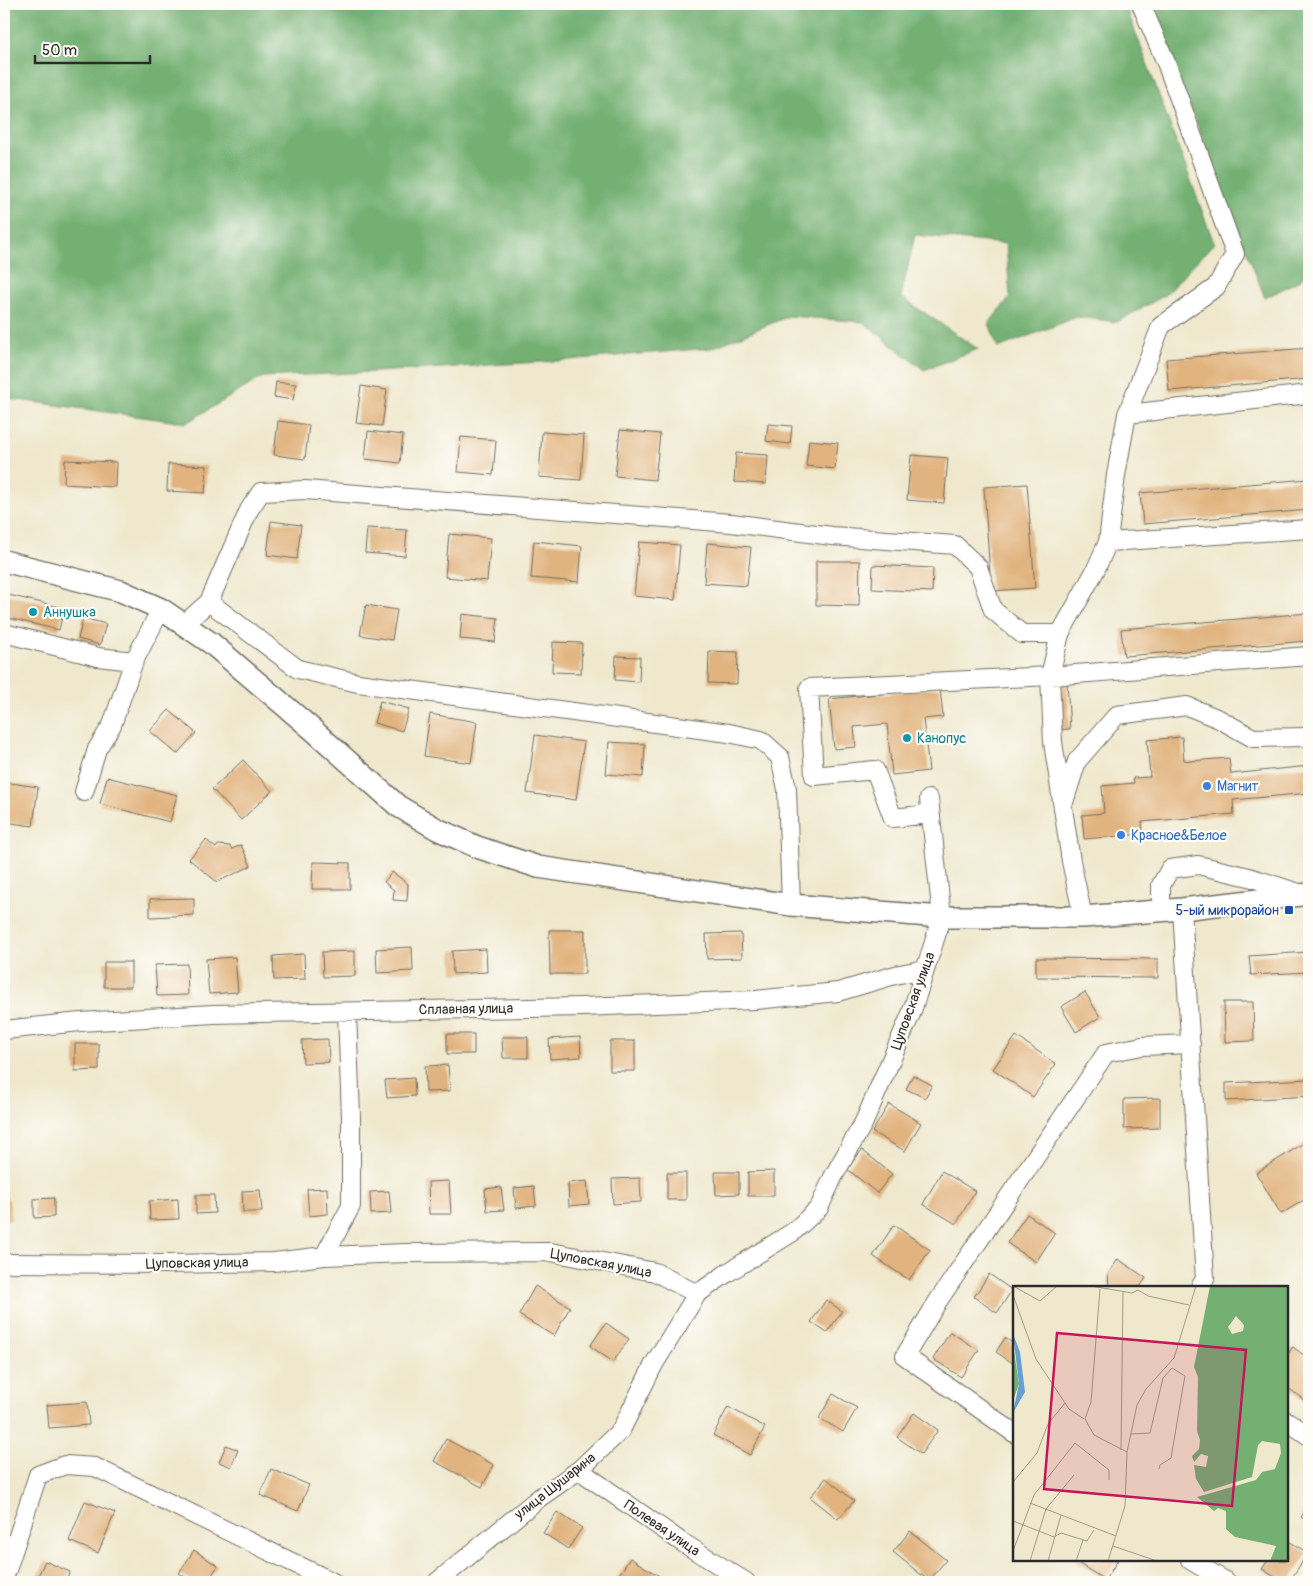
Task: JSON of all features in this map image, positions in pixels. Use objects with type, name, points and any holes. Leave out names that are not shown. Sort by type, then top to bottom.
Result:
[{"type":"main road","points":[[4,561],[121,590],[161,609],[211,643],[286,706],[398,806],[437,829],[477,847],[538,867],[791,905],[942,917],[1084,917],[1306,894]]},
{"type":"street","points":[[1084,917],[1071,861],[1062,807],[1053,742],[1050,676],[1060,634],[1095,571],[1108,542],[1116,476],[1127,414],[1161,326],[1216,287],[1235,254],[1166,66],[1141,4]]},
{"type":"street","points":[[1127,414],[1309,394]]},
{"type":"street","points":[[184,624],[209,602],[249,510],[261,492],[305,490],[731,523],[832,536],[955,546],[978,567],[994,610],[1022,634],[1060,634]]},
{"type":"street","points":[[1108,542],[1309,529]]},
{"type":"street","points":[[209,602],[298,669],[358,683],[729,732],[761,740],[780,757],[787,789],[791,905]]},
{"type":"street","points":[[84,792],[97,749],[112,725],[134,661],[161,609]]},
{"type":"street","points":[[4,633],[98,657],[134,661]]},
{"type":"street","points":[[942,917],[930,807],[893,818],[875,770],[814,776],[809,688],[1050,676],[1309,656]]},
{"type":"street","points":[[1062,807],[1077,761],[1117,714],[1187,706],[1219,719],[1253,738],[1309,737]]},
{"type":"street","points":[[1161,910],[1161,886],[1170,869],[1198,865],[1249,877],[1306,894]]},
{"type":"street","points":[[1182,908],[1206,1279],[1201,1286]]},
{"type":"street","name":"Цуповская улица","points":[[4,1263],[226,1263],[274,1262],[324,1256],[551,1252],[655,1272],[697,1294],[727,1273],[794,1232],[819,1208],[833,1177],[864,1122],[911,1014],[942,917]]},
{"type":"street","name":"Сплавная улица","points":[[4,1030],[80,1022],[213,1014],[582,1007],[755,1000],[838,992],[895,975],[926,969]]},
{"type":"street","points":[[324,1256],[351,1206],[351,1117],[347,1012]]},
{"type":"street","points":[[1013,1432],[905,1356],[938,1301],[1106,1053],[1142,1046],[1191,1044]]},
{"type":"street","name":"улица Шушарина","points":[[437,1582],[457,1574],[539,1498],[579,1470],[621,1430],[654,1364],[697,1294]]},
{"type":"street","points":[[1288,1422],[1309,1436]]},
{"type":"street","points":[[4,1579],[38,1475],[65,1465],[95,1467],[333,1582]]},
{"type":"street","name":"Полевая улица","points":[[579,1470],[680,1541],[746,1582]]},
{"type":"street","points":[[1192,1561],[1227,1582]]},
{"type":"green space","points":[[4,4],[1125,4],[1214,243],[1165,295],[1117,322],[1077,317],[998,348],[989,323],[1010,297],[1006,244],[915,235],[901,297],[978,349],[924,370],[863,322],[789,316],[712,348],[557,361],[263,377],[186,423],[4,398]]},
{"type":"green space","points":[[1150,4],[1309,4],[1309,262],[1300,280],[1265,298]]},
{"type":"building","points":[[1309,348],[1309,379],[1169,391],[1166,359]]},
{"type":"building","points":[[276,382],[296,384],[293,400],[274,397]]},
{"type":"building","points":[[361,386],[387,390],[382,426],[356,423]]},
{"type":"building","points":[[4,408],[6,408],[8,434],[4,434]]},
{"type":"building","points":[[278,421],[309,425],[305,459],[274,455]]},
{"type":"building","points":[[768,424],[792,426],[790,444],[766,441]]},
{"type":"building","points":[[620,430],[660,434],[655,480],[615,476]]},
{"type":"building","points":[[368,431],[403,435],[400,463],[365,459]]},
{"type":"building","points":[[542,432],[584,435],[581,480],[539,477]]},
{"type":"building","points":[[461,437],[496,440],[493,475],[458,472]]},
{"type":"building","points":[[809,440],[838,443],[835,469],[806,466]]},
{"type":"building","points":[[736,453],[768,455],[766,484],[734,482]]},
{"type":"building","points":[[911,455],[948,458],[944,503],[907,500]]},
{"type":"building","points":[[65,460],[116,462],[115,487],[64,484]]},
{"type":"building","points":[[168,464],[207,466],[205,493],[167,491]]},
{"type":"building","points":[[1309,479],[1309,510],[1143,524],[1140,493]]},
{"type":"building","points":[[1027,484],[1035,588],[991,591],[984,487]]},
{"type":"building","points":[[271,521],[301,525],[297,559],[267,555]]},
{"type":"building","points":[[367,528],[407,530],[405,556],[365,553]]},
{"type":"building","points":[[449,534],[491,538],[487,581],[445,577]]},
{"type":"building","points":[[534,541],[582,546],[579,582],[531,578]]},
{"type":"building","points":[[639,542],[680,545],[675,600],[634,596]]},
{"type":"building","points":[[707,543],[751,547],[747,586],[704,583]]},
{"type":"building","points":[[816,561],[860,561],[859,606],[816,605]]},
{"type":"building","points":[[873,565],[933,568],[932,592],[872,589]]},
{"type":"building","name":"Аннушка","points":[[4,594],[64,608],[59,630],[4,617]]},
{"type":"building","points":[[366,605],[397,610],[392,640],[360,635]]},
{"type":"building","points":[[1309,613],[1309,641],[1124,656],[1121,629]]},
{"type":"building","points":[[462,614],[498,618],[495,642],[460,639]]},
{"type":"building","points":[[83,618],[106,624],[100,645],[78,639]]},
{"type":"building","points":[[553,642],[582,643],[581,673],[552,672]]},
{"type":"building","points":[[709,651],[738,652],[737,684],[708,683]]},
{"type":"building","points":[[616,656],[640,657],[639,682],[615,680]]},
{"type":"building","points":[[1067,682],[1070,729],[1055,730],[1052,683]]},
{"type":"building","name":"Канопус","points":[[940,688],[943,717],[923,719],[929,771],[892,775],[887,724],[854,727],[856,747],[834,749],[829,699]]},
{"type":"building","points":[[380,701],[409,709],[402,731],[374,723]]},
{"type":"building","points":[[169,710],[196,733],[177,754],[150,731]]},
{"type":"building","points":[[430,714],[477,722],[471,763],[424,756]]},
{"type":"building","points":[[535,735],[584,742],[576,800],[527,793]]},
{"type":"building","points":[[1182,737],[1184,760],[1229,758],[1231,774],[1309,766],[1309,793],[1233,800],[1234,814],[1142,822],[1143,834],[1084,839],[1082,815],[1104,813],[1102,786],[1134,783],[1133,778],[1150,777],[1147,740]]},
{"type":"building","points":[[609,742],[645,744],[643,777],[606,774]]},
{"type":"building","points":[[243,760],[272,791],[241,820],[212,789]]},
{"type":"building","points":[[107,777],[177,795],[170,822],[100,804]]},
{"type":"building","points":[[4,782],[38,787],[33,826],[4,822]]},
{"type":"building","points":[[206,840],[216,848],[218,845],[230,846],[232,849],[241,845],[251,866],[217,882],[189,859]]},
{"type":"building","points":[[313,862],[350,863],[350,889],[312,889]]},
{"type":"building","points":[[392,872],[408,884],[407,901],[393,900],[394,890],[384,882]]},
{"type":"building","points":[[194,898],[194,915],[150,917],[150,899]]},
{"type":"building","points":[[549,930],[585,930],[585,974],[550,974]]},
{"type":"building","points":[[741,933],[742,958],[707,959],[706,934]]},
{"type":"building","points":[[412,947],[413,971],[377,973],[376,949]]},
{"type":"building","points":[[486,949],[487,972],[453,974],[452,951]]},
{"type":"building","points":[[355,951],[355,976],[323,977],[322,952]]},
{"type":"building","points":[[1309,952],[1309,972],[1251,975],[1249,956]]},
{"type":"building","points":[[304,954],[305,979],[274,980],[273,956]]},
{"type":"building","points":[[235,957],[238,992],[209,994],[206,959]]},
{"type":"building","points":[[1036,958],[1158,959],[1158,978],[1036,977]]},
{"type":"building","points":[[104,962],[131,962],[131,987],[104,987]]},
{"type":"building","points":[[187,964],[188,995],[157,996],[155,965]]},
{"type":"building","points":[[1085,992],[1100,1017],[1076,1032],[1061,1007]]},
{"type":"building","points":[[1224,1002],[1253,1002],[1254,1041],[1225,1042]]},
{"type":"building","points":[[447,1034],[474,1034],[474,1054],[447,1054]]},
{"type":"building","points":[[1016,1036],[1056,1064],[1033,1097],[993,1069]]},
{"type":"building","points":[[502,1037],[528,1037],[528,1058],[503,1058]]},
{"type":"building","points":[[580,1037],[581,1057],[550,1059],[549,1039]]},
{"type":"building","points":[[328,1039],[329,1062],[303,1063],[302,1040]]},
{"type":"building","points":[[610,1041],[635,1041],[635,1071],[610,1071]]},
{"type":"building","points":[[75,1044],[99,1044],[99,1070],[75,1071]]},
{"type":"building","points":[[448,1065],[450,1091],[426,1092],[425,1066]]},
{"type":"building","points":[[913,1075],[932,1085],[925,1098],[906,1089]]},
{"type":"building","points":[[414,1078],[415,1096],[387,1098],[385,1080]]},
{"type":"building","points":[[1309,1079],[1309,1096],[1226,1101],[1226,1083]]},
{"type":"building","points":[[1160,1098],[1160,1128],[1124,1129],[1124,1099]]},
{"type":"building","points":[[889,1104],[921,1123],[905,1151],[872,1132]]},
{"type":"building","points":[[1309,1140],[1309,1197],[1281,1214],[1256,1173]]},
{"type":"building","points":[[862,1150],[892,1174],[877,1193],[847,1169]]},
{"type":"building","points":[[774,1171],[774,1196],[748,1196],[748,1172]]},
{"type":"building","points":[[942,1171],[975,1191],[956,1224],[923,1204]]},
{"type":"building","points":[[715,1172],[739,1172],[739,1194],[716,1195]]},
{"type":"building","points":[[667,1173],[686,1173],[686,1200],[667,1200]]},
{"type":"building","points":[[640,1178],[641,1202],[613,1204],[612,1179]]},
{"type":"building","points":[[449,1181],[451,1214],[429,1214],[428,1182]]},
{"type":"building","points":[[587,1181],[589,1204],[569,1206],[568,1183]]},
{"type":"building","points":[[534,1186],[536,1206],[516,1208],[514,1188]]},
{"type":"building","points":[[501,1187],[504,1210],[487,1211],[485,1189]]},
{"type":"building","points":[[327,1188],[328,1214],[309,1216],[307,1189]]},
{"type":"building","points":[[260,1190],[262,1212],[243,1212],[242,1191]]},
{"type":"building","points":[[389,1191],[391,1213],[371,1214],[370,1192]]},
{"type":"building","points":[[196,1195],[214,1195],[215,1213],[196,1214]]},
{"type":"building","points":[[54,1198],[54,1217],[34,1218],[34,1199]]},
{"type":"building","points":[[4,1199],[9,1199],[11,1220],[4,1220]]},
{"type":"building","points":[[178,1199],[179,1219],[150,1220],[149,1201]]},
{"type":"building","points":[[1027,1214],[1055,1233],[1036,1262],[1007,1243]]},
{"type":"building","points":[[894,1225],[930,1250],[909,1280],[873,1256]]},
{"type":"building","points":[[1118,1259],[1146,1278],[1141,1286],[1109,1286],[1108,1274]]},
{"type":"building","points":[[989,1274],[1012,1290],[997,1313],[974,1297]]},
{"type":"building","points":[[535,1286],[570,1307],[554,1336],[519,1315]]},
{"type":"building","points":[[826,1300],[842,1311],[827,1333],[811,1322]]},
{"type":"building","points":[[606,1323],[629,1339],[613,1362],[590,1346]]},
{"type":"building","points":[[950,1332],[979,1350],[961,1377],[933,1359]]},
{"type":"building","points":[[1005,1338],[1013,1343],[1013,1363],[996,1352]]},
{"type":"building","points":[[1293,1347],[1309,1359],[1309,1404],[1288,1388],[1288,1354]]},
{"type":"building","points":[[833,1394],[857,1408],[843,1432],[819,1418]]},
{"type":"building","points":[[87,1402],[89,1425],[49,1428],[47,1405]]},
{"type":"building","points":[[728,1407],[765,1427],[750,1455],[713,1435]]},
{"type":"building","points":[[914,1413],[938,1430],[921,1454],[897,1437]]},
{"type":"building","points":[[446,1439],[494,1465],[482,1487],[434,1461]]},
{"type":"building","points":[[226,1445],[238,1450],[231,1467],[219,1462]]},
{"type":"building","points":[[271,1469],[309,1485],[298,1511],[260,1495]]},
{"type":"building","points":[[826,1478],[854,1501],[838,1519],[810,1497]]},
{"type":"building","points":[[85,1501],[115,1513],[98,1553],[69,1541]]},
{"type":"building","points":[[1309,1506],[1309,1523],[1301,1517]]},
{"type":"building","points":[[557,1512],[582,1528],[568,1549],[543,1533]]},
{"type":"building","points":[[910,1531],[946,1560],[929,1581],[893,1552]]},
{"type":"building","points":[[1288,1541],[1308,1553],[1289,1582],[1283,1582],[1262,1569],[1267,1561],[1288,1561]]},
{"type":"building","points":[[194,1550],[218,1566],[207,1582],[193,1582],[179,1573]]},
{"type":"building","points":[[630,1558],[669,1582],[625,1582],[617,1578]]},
{"type":"building","points":[[45,1561],[70,1572],[65,1582],[35,1582]]},
{"type":"building","points":[[1075,1561],[1117,1561],[1105,1580]]},
{"type":"place","name":"Аннушка","points":[[33,612]]},
{"type":"place","name":"Канопус","points":[[907,738]]},
{"type":"place","name":"Магнит","points":[[1207,786]]},
{"type":"place","name":"Красное&Белое","points":[[1121,835]]},
{"type":"place","name":"5-ый микрорайон","points":[[1289,910]]}]
